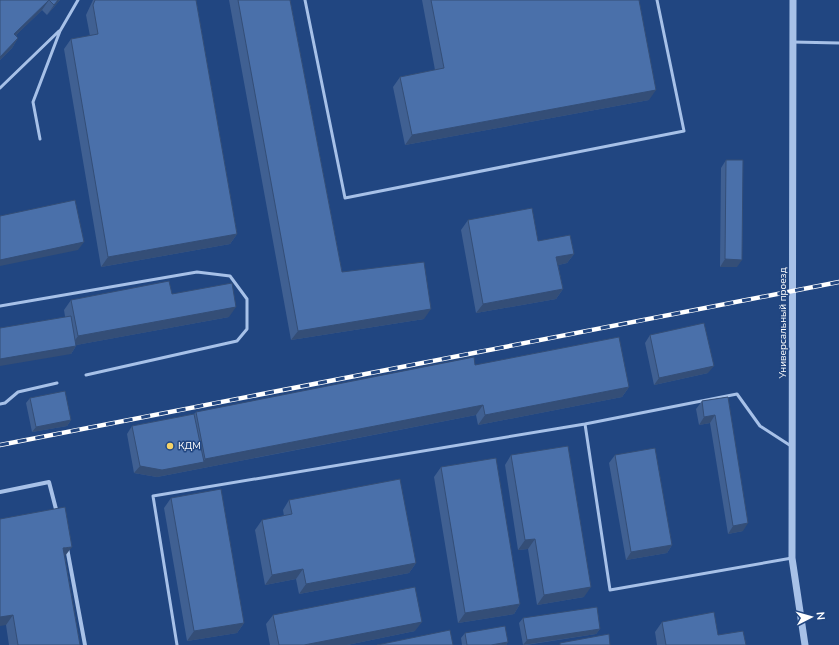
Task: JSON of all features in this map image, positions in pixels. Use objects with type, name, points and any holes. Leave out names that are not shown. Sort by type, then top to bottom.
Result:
[{"type":"street","name":"Универсальный проезд","points":[[793,0],[792,558],[805,645]]},
{"type":"street","points":[[0,492],[49,482],[59,518]]},
{"type":"street","points":[[66,546],[85,645]]},
{"type":"lane","points":[[40,139],[33,102],[60,31],[78,0]]},
{"type":"lane","points":[[304,0],[345,198],[684,131],[657,0]]},
{"type":"lane","points":[[0,88],[60,31]]},
{"type":"lane","points":[[793,42],[839,43]]},
{"type":"lane","points":[[0,306],[197,272],[230,276],[247,299],[247,329],[237,341],[86,375]]},
{"type":"lane","points":[[0,404],[6,403],[18,392],[57,383]]},
{"type":"lane","points":[[177,645],[153,496],[585,424],[737,394],[760,426],[792,448]]},
{"type":"lane","points":[[585,424],[610,590],[792,558]]},
{"type":"building","points":[[0,0],[49,0],[14,34],[18,38],[0,57]]},
{"type":"building","points":[[49,0],[58,0],[54,5]]},
{"type":"building","points":[[95,0],[196,0],[237,234],[108,257],[71,39],[98,34],[93,5]]},
{"type":"building","points":[[238,0],[290,0],[342,272],[424,262],[431,309],[298,331]]},
{"type":"building","points":[[431,0],[639,0],[656,90],[412,135],[400,77],[444,68]]},
{"type":"building","points":[[726,160],[743,160],[742,260],[725,259]]},
{"type":"building","points":[[75,200],[84,242],[0,260],[0,216]]},
{"type":"building","points":[[532,208],[538,241],[570,235],[574,254],[556,257],[563,289],[483,304],[468,220]]},
{"type":"building","points":[[169,281],[172,294],[232,283],[236,307],[78,336],[71,300]]},
{"type":"building","points":[[71,316],[76,346],[0,359],[0,328]]},
{"type":"building","points":[[704,323],[714,366],[659,378],[650,335]]},
{"type":"building","points":[[619,337],[629,387],[485,415],[483,405],[205,459],[196,412],[474,357],[475,365]]},
{"type":"building","points":[[65,391],[71,420],[36,427],[30,398]]},
{"type":"building","points":[[728,397],[748,523],[733,526],[715,415],[704,417],[702,401]]},
{"type":"building","points":[[194,414],[204,462],[162,470],[140,466],[132,426]]},
{"type":"building","points":[[568,446],[591,587],[544,595],[535,539],[525,540],[511,455]]},
{"type":"building","points":[[655,448],[672,545],[631,552],[615,455]]},
{"type":"building","points":[[496,458],[520,604],[465,613],[441,467]]},
{"type":"building","points":[[400,479],[416,563],[306,584],[303,569],[272,575],[262,520],[292,514],[289,500]]},
{"type":"building","points":[[221,489],[244,623],[194,631],[171,498]]},
{"type":"building","points":[[65,507],[72,547],[63,548],[80,645],[18,645],[13,615],[0,617],[0,519]]},
{"type":"building","points":[[415,587],[422,622],[304,645],[279,645],[273,615]]},
{"type":"building","points":[[597,607],[600,629],[527,640],[523,618]]},
{"type":"building","points":[[714,612],[718,635],[743,631],[746,645],[666,645],[662,622]]},
{"type":"building","points":[[505,626],[508,642],[491,645],[467,645],[465,633]]},
{"type":"building","points":[[450,630],[453,645],[377,645]]},
{"type":"building","points":[[609,634],[610,645],[560,645],[560,643]]},
{"type":"railway","points":[[0,445],[839,282]]},
{"type":"place","name":"КДМ","points":[[170,446]]}]
